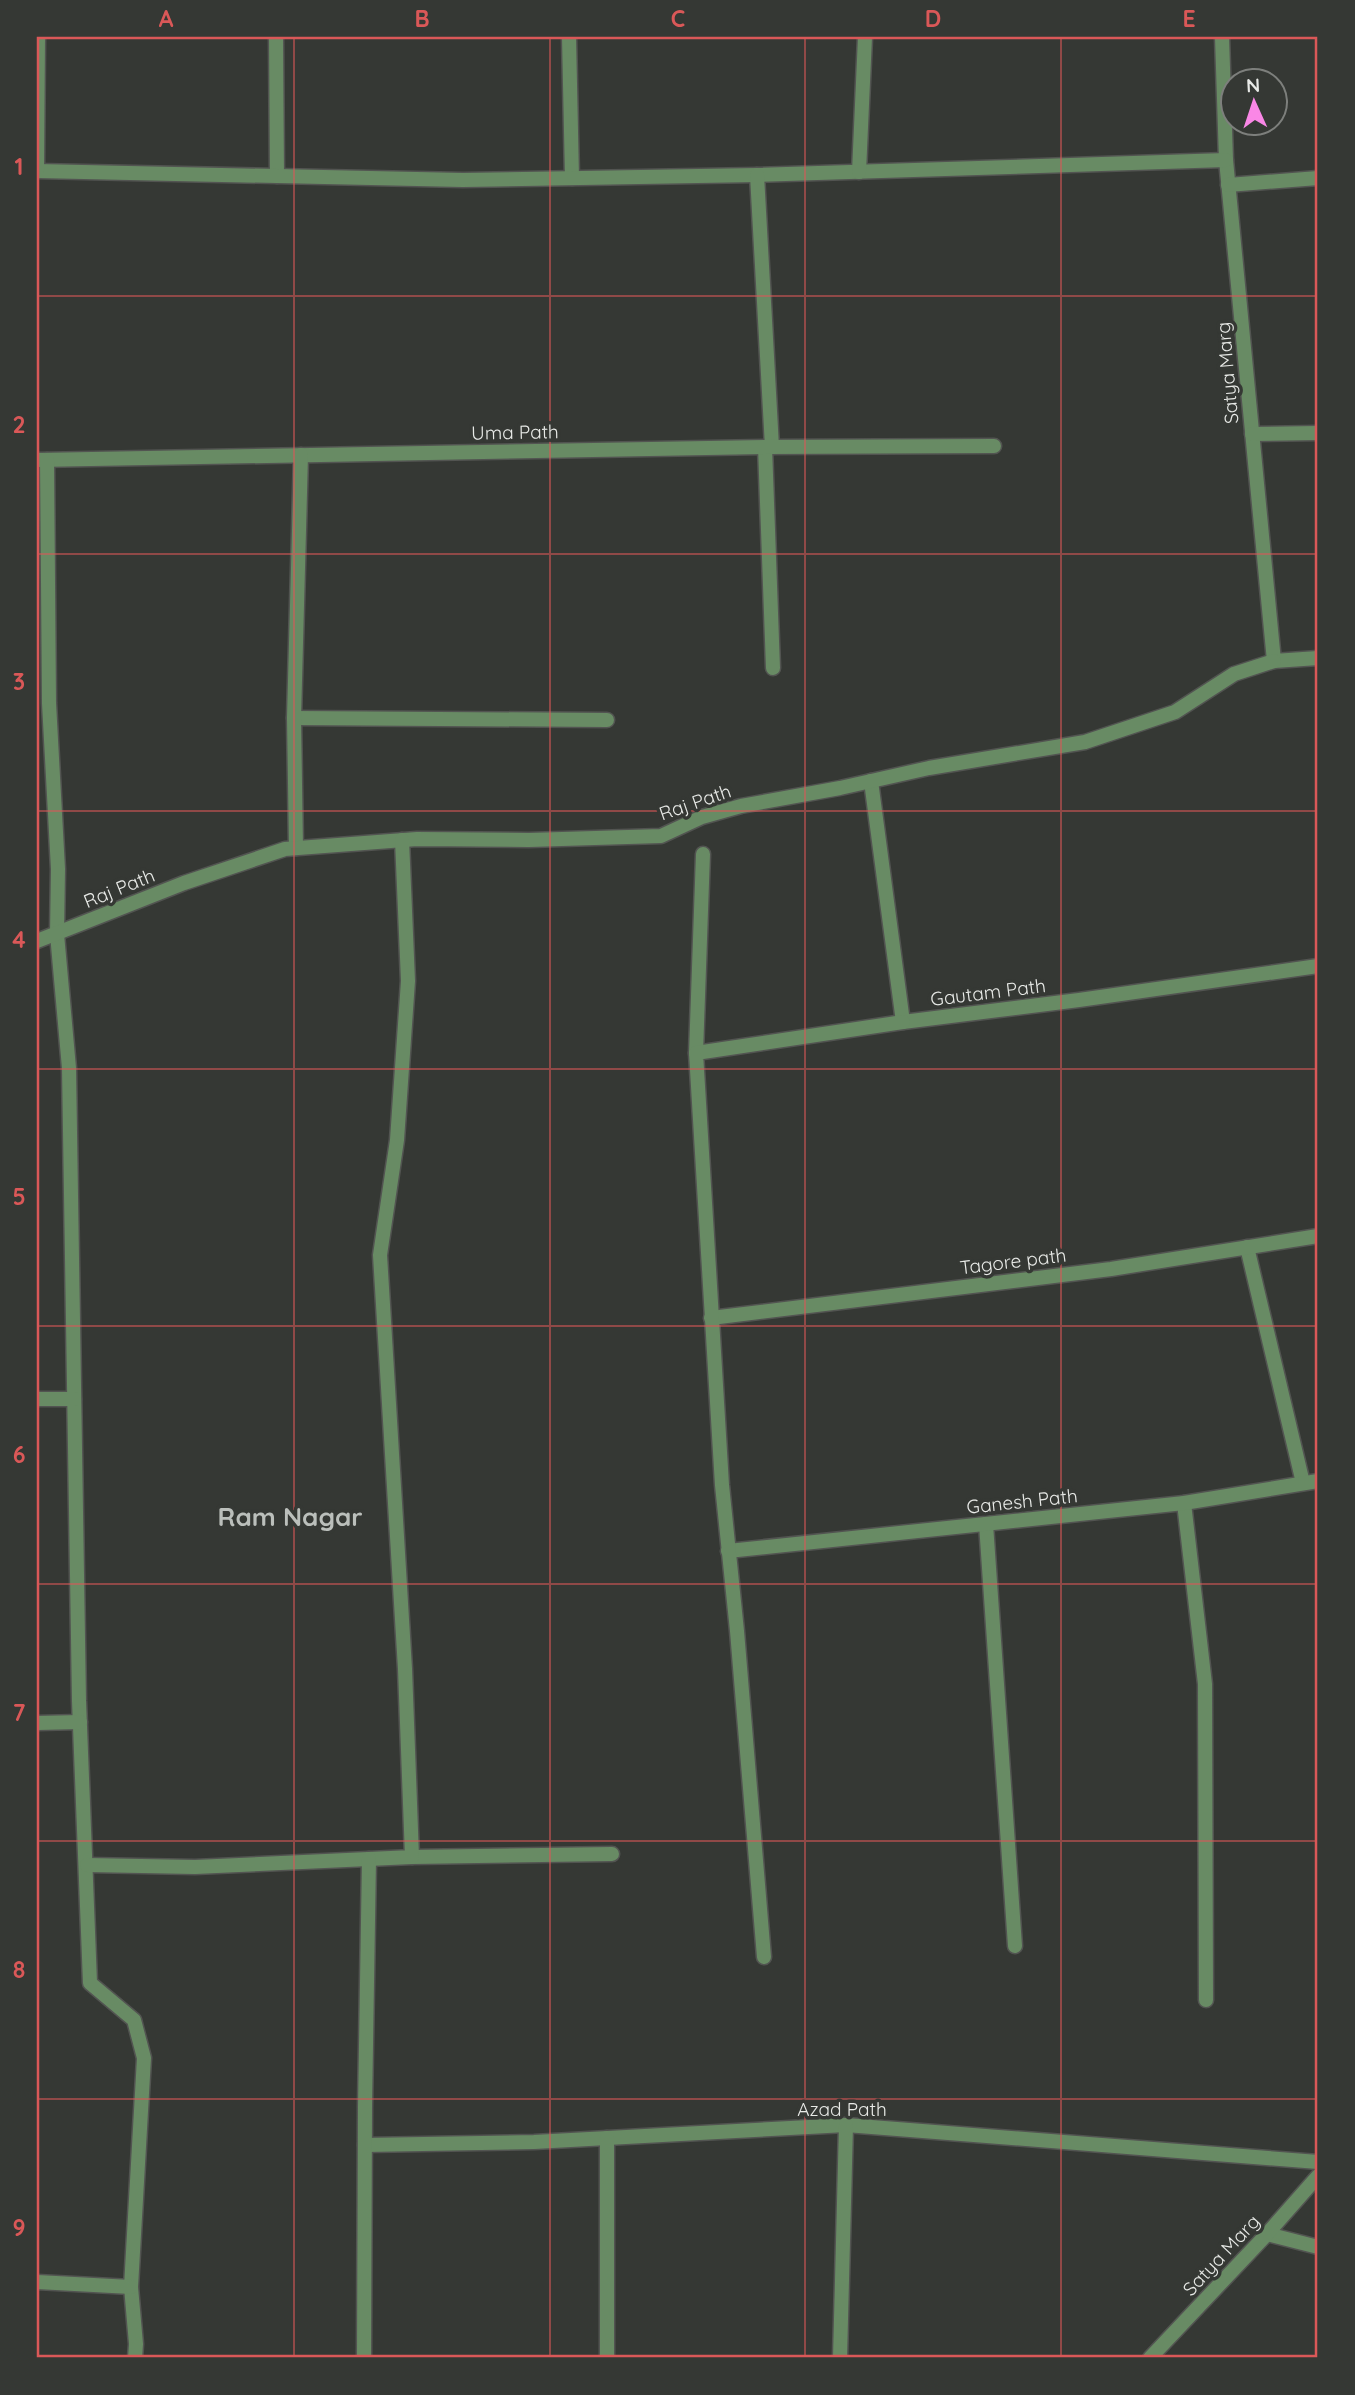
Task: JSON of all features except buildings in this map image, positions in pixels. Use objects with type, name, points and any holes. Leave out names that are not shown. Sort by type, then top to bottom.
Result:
[{"type":"street","points":[[38,37],[37,171],[463,180],[757,175],[1226,160]]},
{"type":"street","points":[[276,37],[276,176]]},
{"type":"street","points":[[569,37],[572,178]]},
{"type":"street","points":[[859,172],[866,37]]},
{"type":"street","name":"Satya Marg","points":[[1222,37],[1228,185],[1275,661]]},
{"type":"street","points":[[757,175],[769,447],[773,668]]},
{"type":"street","points":[[1228,185],[1318,178]]},
{"type":"street","points":[[1252,434],[1318,433]]},
{"type":"street","name":"Uma Path","points":[[42,460],[769,447],[994,446]]},
{"type":"street","points":[[296,848],[294,718],[301,456]]},
{"type":"street","points":[[42,460],[49,704],[58,869],[57,934],[69,1068],[80,1722],[90,1983],[134,2020],[144,2058],[131,2287],[135,2358]]},
{"type":"street","points":[[1275,661],[1318,658]]},
{"type":"street","name":"Raj Path","points":[[37,942],[184,883],[285,849],[402,840],[661,836],[702,817],[741,806],[929,768],[1085,742],[1175,712],[1234,674],[1275,661]]},
{"type":"street","points":[[294,718],[607,720]]},
{"type":"street","points":[[871,781],[903,1022]]},
{"type":"street","points":[[402,840],[408,981],[397,1140],[380,1255],[405,1669],[412,1857]]},
{"type":"street","points":[[703,854],[696,1053],[728,1551],[764,1957]]},
{"type":"street","name":"Gautam Path","points":[[696,1053],[1318,966]]},
{"type":"street","name":"Tagore path","points":[[711,1318],[1111,1269],[1318,1236]]},
{"type":"street","points":[[1247,1247],[1303,1483]]},
{"type":"street","points":[[37,1399],[74,1399]]},
{"type":"street","name":"Ganesh Path","points":[[728,1551],[1184,1503],[1318,1481]]},
{"type":"street","points":[[1184,1503],[1205,1684],[1206,2000]]},
{"type":"street","points":[[986,1524],[1015,1946]]},
{"type":"street","points":[[37,1723],[80,1722]]},
{"type":"street","points":[[87,1865],[195,1867],[369,1858],[612,1854]]},
{"type":"street","points":[[364,2358],[369,1858]]},
{"type":"street","points":[[840,2358],[846,2125]]},
{"type":"street","name":"Azad Path","points":[[365,2145],[607,2138],[846,2125],[1318,2161]]},
{"type":"street","points":[[607,2138],[607,2358]]},
{"type":"street","name":"Satya Marg","points":[[1150,2358],[1318,2176]]},
{"type":"street","points":[[1267,2234],[1318,2248]]},
{"type":"street","points":[[37,2282],[131,2287]]},
{"type":"district","name":"Ram Nagar","points":[[290,1516]]}]
